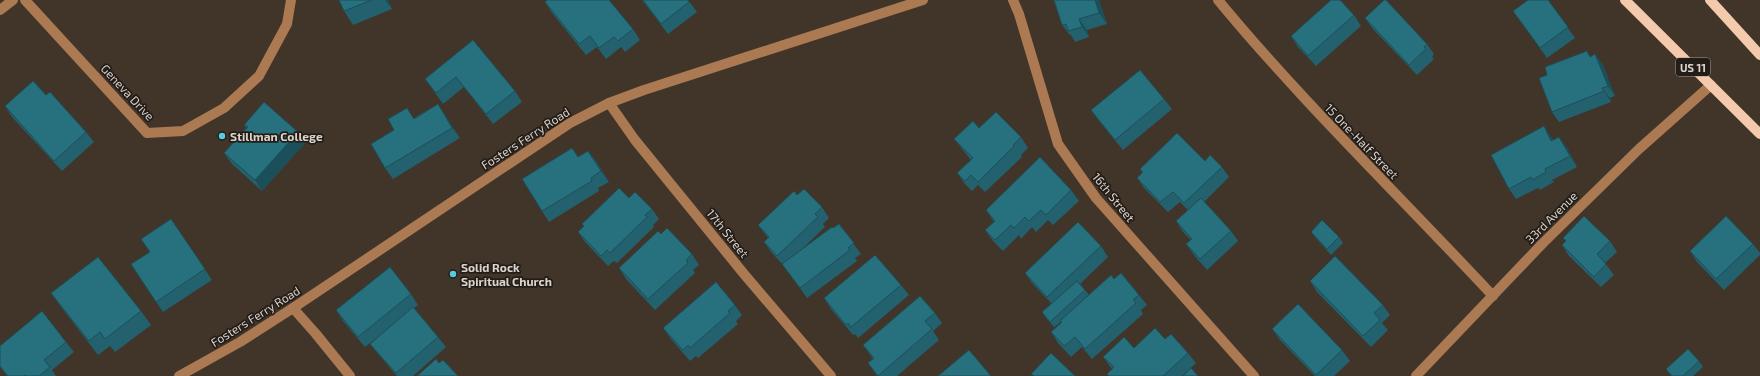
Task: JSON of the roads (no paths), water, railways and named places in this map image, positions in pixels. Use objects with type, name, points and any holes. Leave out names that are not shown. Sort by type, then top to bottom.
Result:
[{"type":"main road","name":"US 11","points":[[1625,0],[1760,134]]},
{"type":"main road","points":[[1710,0],[1760,55]]},
{"type":"street","points":[[0,10],[13,0]]},
{"type":"street","name":"Geneva Drive","points":[[25,0],[147,133],[183,131],[224,108],[258,76],[287,24],[291,0]]},
{"type":"street","name":"Fosters Ferry Road","points":[[179,376],[240,342],[293,308],[570,123],[610,103],[644,90],[923,0]]},
{"type":"street","name":"16th Street","points":[[1013,0],[1019,14],[1058,144],[1096,198],[1254,376]]},
{"type":"street","name":"15 One-Half Street","points":[[1218,0],[1327,125],[1423,221],[1493,296]]},
{"type":"street","name":"33rd Avenue","points":[[1416,376],[1543,243],[1622,166],[1711,84]]},
{"type":"street","name":"17th Street","points":[[610,103],[635,140],[744,274],[831,376]]},
{"type":"street","points":[[293,308],[350,376]]},
{"type":"place","name":"Stillman College","points":[[222,136]]},
{"type":"place","name":"Solid Rock Spiritual Church","points":[[453,274]]}]
